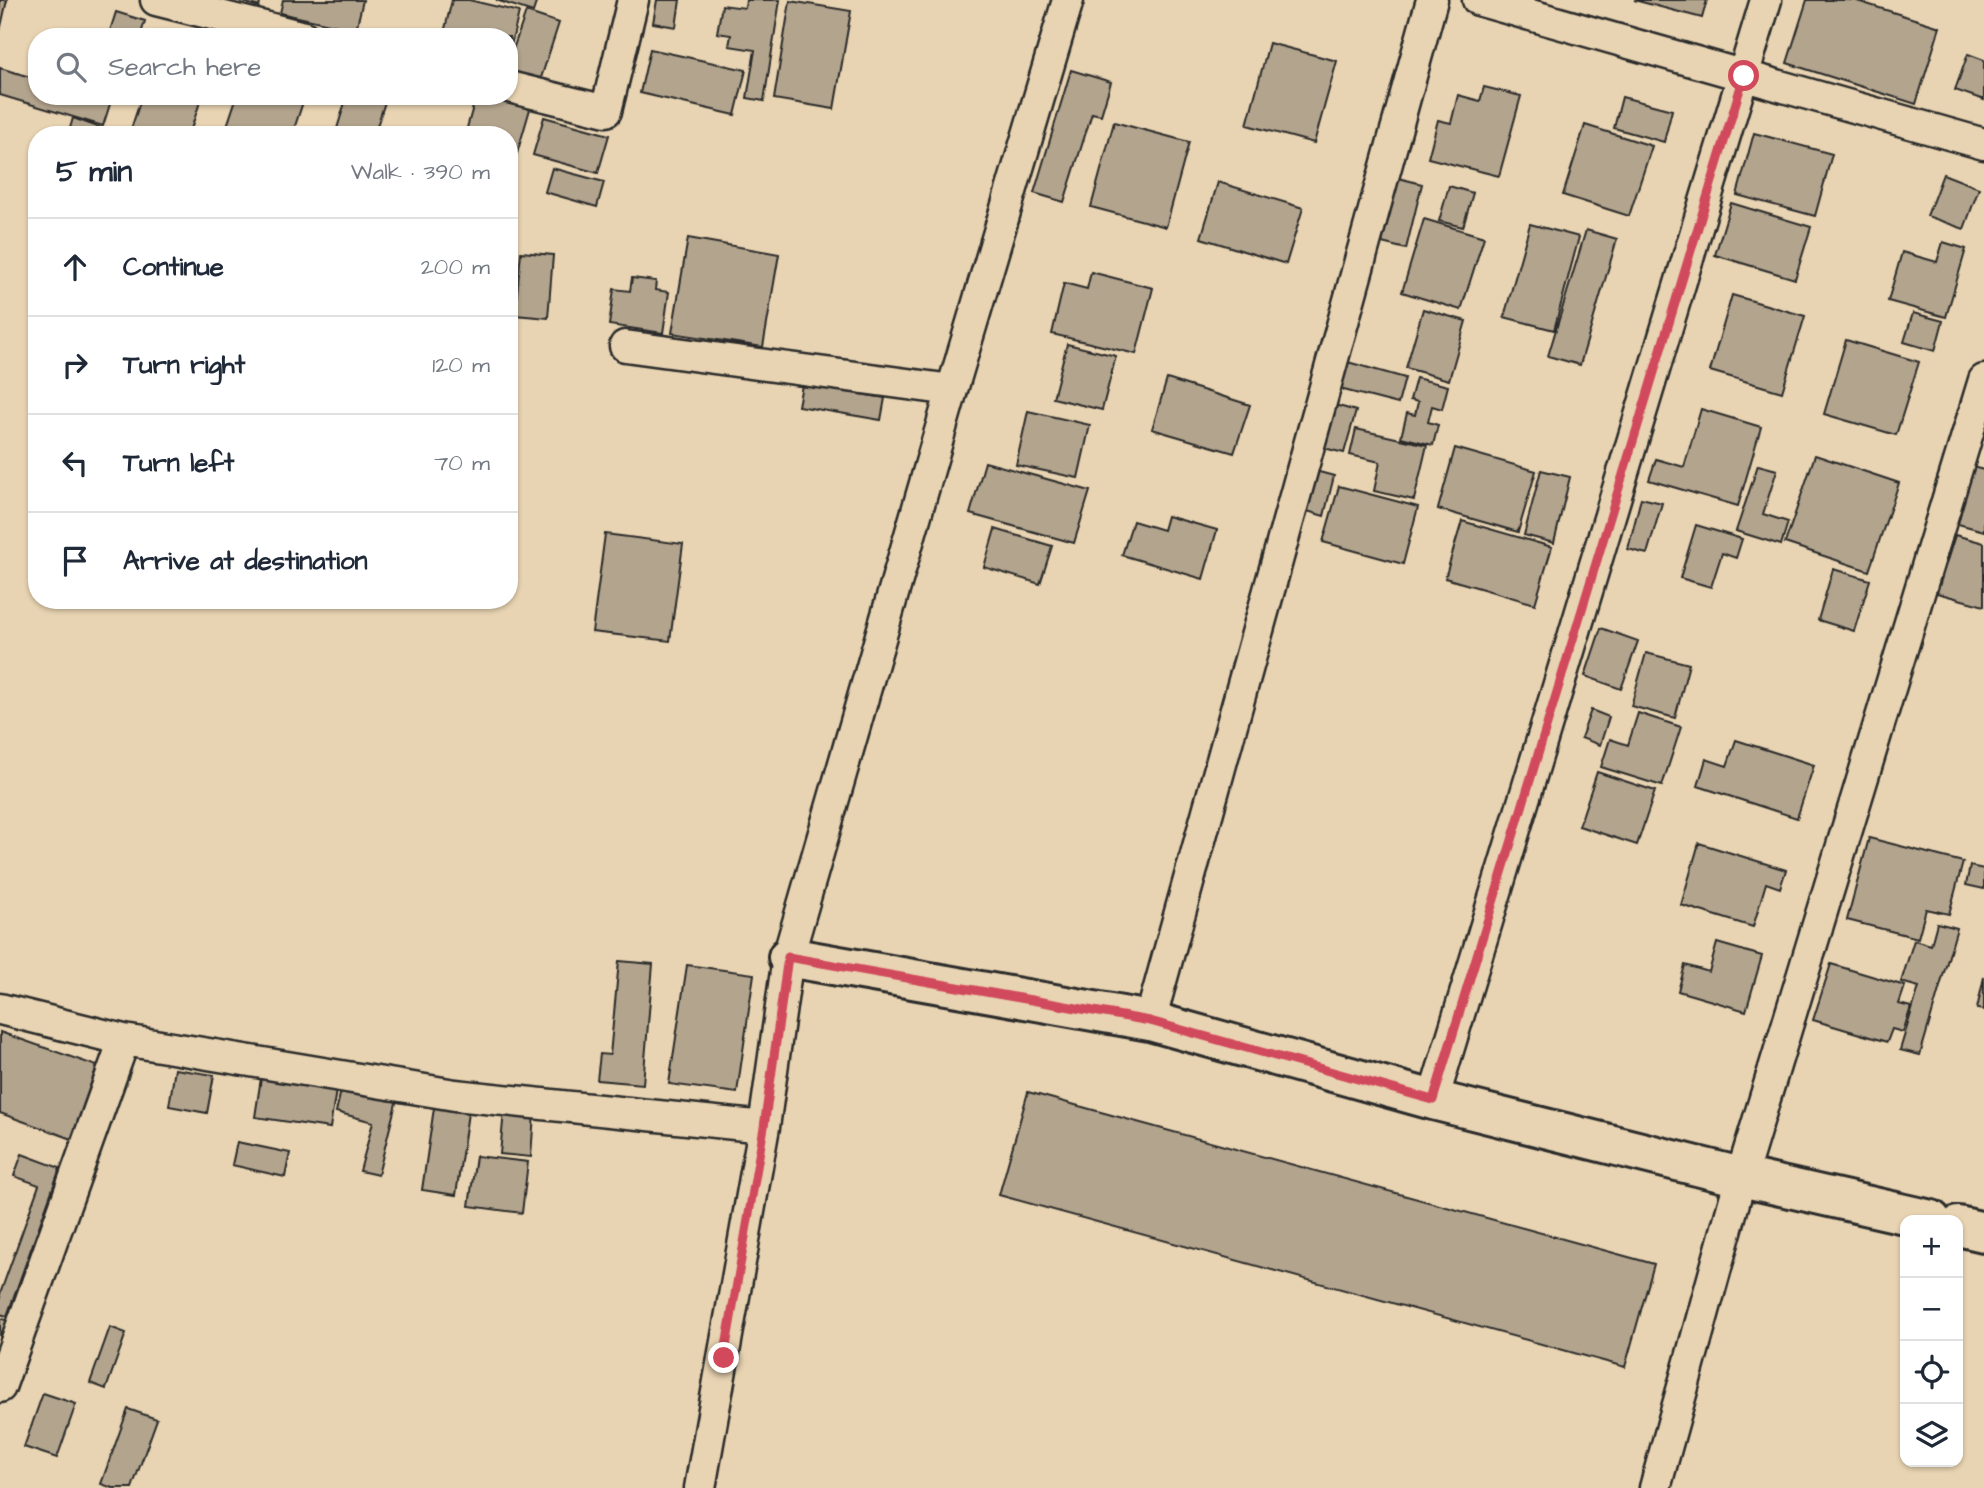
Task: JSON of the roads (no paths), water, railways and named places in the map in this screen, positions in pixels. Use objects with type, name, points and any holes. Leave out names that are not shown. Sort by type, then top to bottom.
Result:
[{"type":"street","points":[[156,0],[268,28]]},
{"type":"street","points":[[518,90],[606,111],[633,0]]},
{"type":"street","points":[[700,1488],[764,1127],[788,957],[1068,0]]},
{"type":"street","points":[[1150,1021],[1432,0]]},
{"type":"street","points":[[1478,0],[1984,144]]},
{"type":"street","points":[[1433,1100],[1766,0]]},
{"type":"street","points":[[625,346],[952,390]]},
{"type":"street","points":[[1655,1488],[1741,1177],[1984,380]]},
{"type":"street","points":[[788,957],[1150,1021],[1433,1100],[1741,1177],[1909,1215]]},
{"type":"street","points":[[0,1009],[124,1040],[455,1095],[764,1127]]},
{"type":"street","points":[[0,1387],[124,1040]]},
{"type":"street","points":[[1963,1227],[1984,1232]]}]
